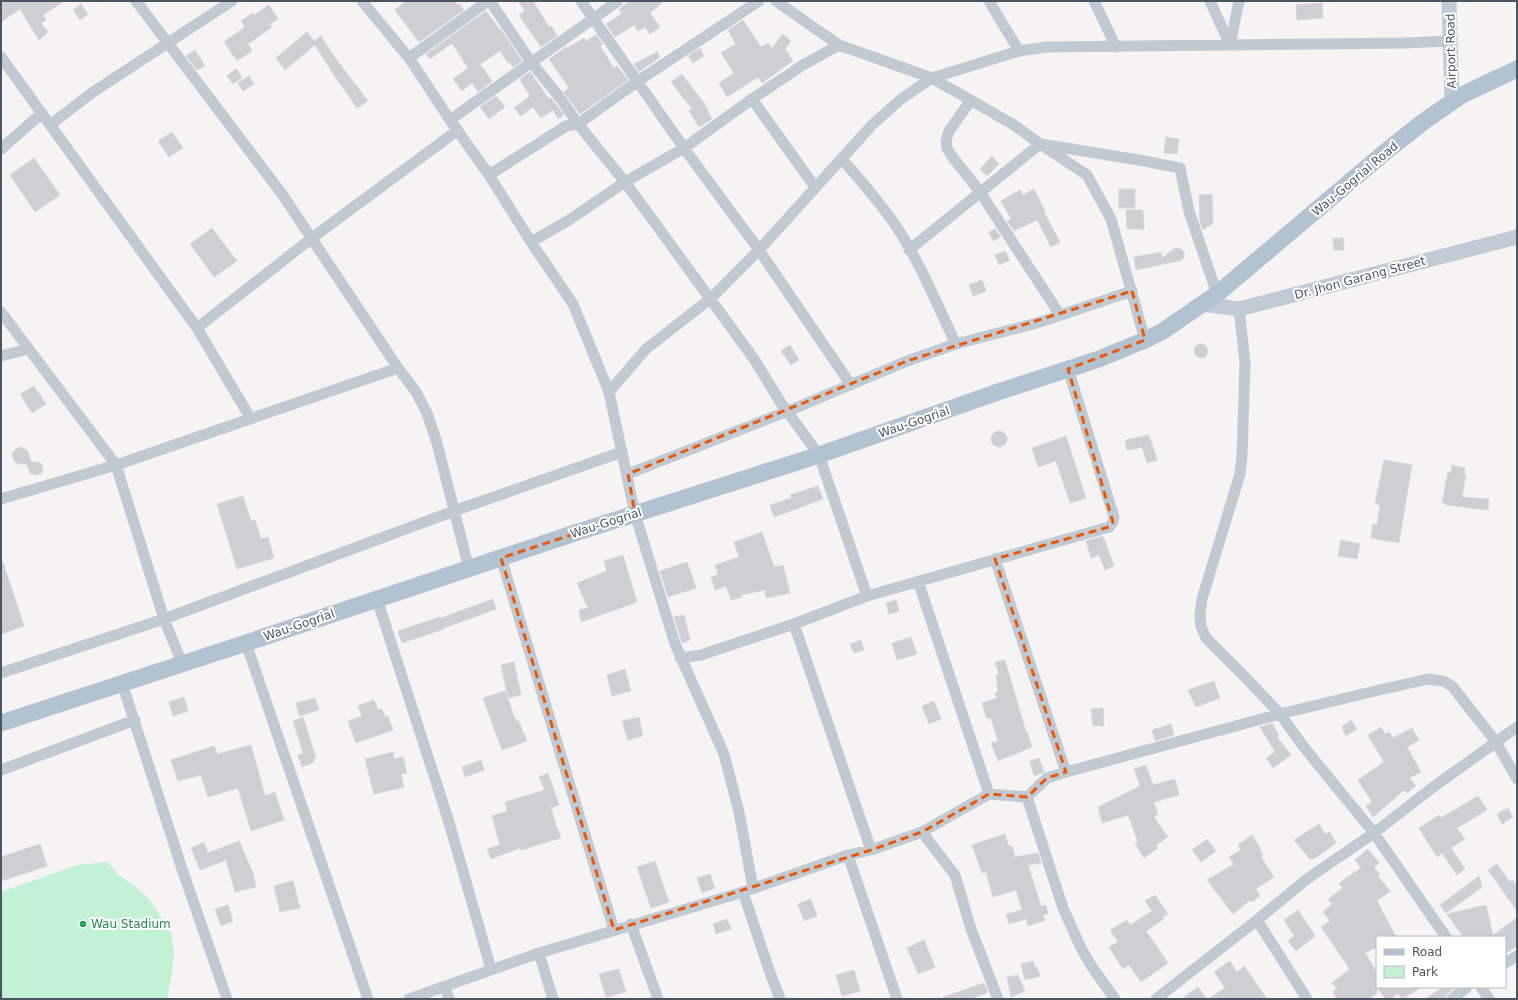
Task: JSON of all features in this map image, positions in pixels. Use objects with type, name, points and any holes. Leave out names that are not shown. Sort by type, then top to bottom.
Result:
[{"type":"main road","name":"Wau-Gogrial Road","points":[[1202,304],[1217,294],[1384,153],[1452,102],[1517,69]]},
{"type":"main road","name":"Wau-Gogrial","points":[[1,723],[500,558],[819,455],[1099,359],[1163,331],[1202,304]]},
{"type":"street","points":[[136,1],[282,194],[398,368],[416,392],[427,413],[437,443],[469,569]]},
{"type":"street","points":[[50,125],[94,92],[232,1]]},
{"type":"street","points":[[362,1],[409,58],[489,175],[572,304],[608,392],[636,514],[680,658],[724,754],[738,812],[748,890],[768,968],[780,999]]},
{"type":"street","points":[[409,58],[489,1],[531,62],[561,99],[578,124],[625,182],[754,359],[781,403],[819,455],[867,596]]},
{"type":"street","points":[[581,1],[684,148],[760,250],[851,385]]},
{"type":"street","points":[[450,120],[618,1]]},
{"type":"street","points":[[489,175],[566,126],[578,124],[638,81],[759,1]]},
{"type":"street","points":[[776,1],[839,45],[932,78],[1014,125],[1087,175],[1111,219],[1145,340]]},
{"type":"street","points":[[988,1],[1019,51]]},
{"type":"street","points":[[1094,1],[1116,46]]},
{"type":"street","points":[[1210,1],[1230,45]]},
{"type":"street","points":[[1230,45],[1239,1]]},
{"type":"street","name":"Airport Road","points":[[1449,1],[1452,102]]},
{"type":"street","points":[[608,392],[646,349],[710,299],[760,250],[872,125],[901,99],[932,78],[1019,51],[1047,47],[1404,43],[1451,41]]},
{"type":"street","points":[[531,242],[569,220],[625,182],[684,148],[752,99],[803,65],[839,45]]},
{"type":"street","points":[[1,57],[197,328],[251,419]]},
{"type":"street","points":[[752,99],[815,187]]},
{"type":"street","points":[[971,100],[949,131],[946,141],[947,148],[980,192],[1060,314]]},
{"type":"street","points":[[1,149],[42,113]]},
{"type":"street","points":[[197,328],[312,238],[458,130]]},
{"type":"street","points":[[909,250],[1040,144],[1180,168],[1189,211],[1217,294]]},
{"type":"street","points":[[842,159],[872,194],[896,226],[956,344]]},
{"type":"street","name":"Dr. Jhon Garang Street","points":[[1202,304],[1239,309],[1517,237]]},
{"type":"street","points":[[628,474],[788,412],[907,361],[956,344],[1036,322],[1132,291]]},
{"type":"street","points":[[1239,309],[1245,362],[1240,474],[1202,599],[1200,614],[1201,626],[1206,638],[1280,714],[1303,746],[1374,833],[1445,936]]},
{"type":"street","points":[[1,312],[116,465],[164,619],[182,663]]},
{"type":"street","points":[[1,356],[28,349]]},
{"type":"street","points":[[1,499],[116,465],[398,368]]},
{"type":"street","points":[[680,658],[701,655],[794,624],[867,596],[1109,527],[1113,522],[1114,517],[1068,369]]},
{"type":"street","points":[[1,673],[164,619],[454,511],[622,452]]},
{"type":"street","points":[[500,558],[614,930]]},
{"type":"street","points":[[995,559],[1066,772]]},
{"type":"street","points":[[918,581],[989,794]]},
{"type":"street","points":[[377,599],[448,818],[491,969]]},
{"type":"street","points":[[794,624],[870,850]]},
{"type":"street","points":[[246,643],[368,999]]},
{"type":"street","points":[[409,999],[539,953],[631,924],[748,890],[848,855],[870,850],[922,832],[989,794],[1027,797],[1047,778],[1066,772],[1280,714],[1374,691],[1428,680],[1443,681],[1452,686],[1496,742],[1517,779]]},
{"type":"street","points":[[122,683],[227,999]]},
{"type":"street","points":[[1,770],[135,720]]},
{"type":"street","points":[[1156,999],[1307,879],[1374,833],[1432,788],[1517,727]]},
{"type":"street","points":[[1027,797],[1063,908],[1078,942],[1092,967],[1115,999]]},
{"type":"street","points":[[922,832],[955,875],[971,930],[998,999]]},
{"type":"street","points":[[848,855],[897,999]]},
{"type":"street","points":[[1257,920],[1307,999]]},
{"type":"street","points":[[631,924],[658,999]]},
{"type":"street","points":[[539,953],[553,999]]},
{"type":"street","points":[[1506,962],[1517,956]]},
{"type":"street","points":[[445,987],[449,999]]},
{"type":"street","points":[[1452,999],[1466,988]]},
{"type":"street","points":[[1482,988],[1489,999]]},
{"type":"highlighted area","points":[[1132,291],[1145,340],[1068,369],[1113,522],[1109,527],[995,559],[1066,772],[1047,778],[1027,797],[989,794],[922,832],[871,850],[614,930],[501,558],[635,514],[628,474],[907,361]]},
{"type":"green space","name":"Wau Stadium","points":[[108,862],[118,875],[132,884],[149,899],[171,932],[174,954],[167,999],[1,999],[1,892],[77,865]]},
{"type":"building","points":[[6,1],[64,1],[43,15],[46,20],[41,23],[48,32],[39,40],[20,9],[1,22],[1,4]]},
{"type":"building","points":[[406,1],[454,1],[464,10],[419,42],[395,10]]},
{"type":"building","points":[[518,1],[533,1],[549,27],[551,26],[557,36],[541,47],[519,15],[525,11]]},
{"type":"building","points":[[629,1],[664,1],[650,13],[660,27],[650,34],[645,27],[638,31],[634,25],[615,37],[606,24],[622,14],[619,9]]},
{"type":"building","points":[[1322,3],[1323,18],[1297,20],[1296,5]]},
{"type":"building","points":[[81,4],[88,14],[80,20],[73,10]]},
{"type":"building","points":[[269,5],[278,19],[270,24],[272,27],[248,44],[252,51],[237,61],[224,42],[245,27],[241,21],[253,13],[254,15]]},
{"type":"building","points":[[486,11],[499,29],[500,28],[522,61],[513,67],[510,62],[508,63],[500,51],[480,64],[492,81],[478,92],[472,83],[462,91],[453,79],[468,68],[452,43],[430,59],[426,54]]},
{"type":"building","points":[[743,20],[761,47],[768,43],[772,48],[783,34],[791,41],[785,49],[793,61],[762,83],[758,77],[727,97],[719,83],[734,73],[721,53],[736,44],[728,30]]},
{"type":"building","points":[[307,32],[314,41],[321,36],[333,55],[368,101],[357,108],[315,45],[285,70],[276,58]]},
{"type":"building","points":[[596,35],[603,44],[600,46],[614,68],[617,66],[628,80],[580,114],[564,92],[569,88],[549,59],[566,47],[567,48],[584,38],[586,41]]},
{"type":"building","points":[[700,48],[704,56],[693,63],[688,56]]},
{"type":"building","points":[[195,50],[205,66],[197,70],[186,56]]},
{"type":"building","points":[[657,52],[660,57],[639,72],[634,64]]},
{"type":"building","points":[[236,69],[242,78],[233,84],[227,76]]},
{"type":"building","points":[[530,72],[549,99],[551,98],[564,115],[558,119],[553,110],[541,118],[533,107],[521,116],[514,108],[530,96],[520,79]]},
{"type":"building","points":[[682,74],[704,103],[712,119],[699,127],[689,111],[692,109],[671,82]]},
{"type":"building","points":[[249,76],[254,84],[243,91],[238,83]]},
{"type":"building","points":[[496,96],[505,107],[489,119],[480,107]]},
{"type":"building","points":[[172,132],[183,148],[169,157],[158,141]]},
{"type":"building","points":[[1166,137],[1179,139],[1177,154],[1164,153]]},
{"type":"building","points":[[992,156],[999,164],[987,176],[980,169]]},
{"type":"building","points":[[34,158],[60,195],[35,212],[10,175]]},
{"type":"building","points":[[1034,189],[1060,242],[1051,247],[1037,220],[1014,231],[1007,221],[1011,219],[1001,201],[1020,190],[1023,195]]},
{"type":"building","points":[[1119,189],[1135,189],[1135,208],[1119,208]]},
{"type":"building","points":[[1212,194],[1213,223],[1203,230],[1200,222],[1199,195]]},
{"type":"building","points":[[1126,210],[1143,210],[1144,229],[1127,229]]},
{"type":"building","points":[[212,228],[237,261],[214,277],[190,244]]},
{"type":"building","points":[[995,229],[1001,237],[993,241],[989,232]]},
{"type":"building","points":[[1333,238],[1343,238],[1344,250],[1334,250]]},
{"type":"building","points":[[1175,248],[1181,249],[1184,252],[1182,260],[1136,270],[1134,257],[1161,252],[1162,258]]},
{"type":"building","points":[[1005,251],[1010,260],[999,265],[995,255]]},
{"type":"building","points":[[982,280],[986,291],[973,296],[969,285]]},
{"type":"building","points":[[1201,344],[1206,346],[1208,351],[1206,356],[1201,358],[1196,356],[1194,351],[1196,346]]},
{"type":"building","points":[[790,345],[799,360],[791,365],[781,351]]},
{"type":"building","points":[[34,386],[46,404],[32,413],[20,394]]},
{"type":"building","points":[[996,431],[1002,431],[1007,436],[1005,445],[1002,447],[996,447],[991,442],[991,436]]},
{"type":"building","points":[[1149,435],[1157,460],[1147,463],[1142,447],[1127,450],[1125,440]]},
{"type":"building","points":[[1066,436],[1086,498],[1070,503],[1056,461],[1038,467],[1032,448]]},
{"type":"building","points":[[21,447],[28,451],[31,462],[38,462],[42,464],[43,471],[41,474],[34,475],[30,473],[27,464],[19,464],[14,461],[12,453]]},
{"type":"building","points":[[1384,460],[1412,465],[1399,543],[1371,538],[1373,524],[1377,525],[1380,505],[1375,504]]},
{"type":"building","points":[[1452,465],[1465,468],[1464,475],[1466,475],[1462,497],[1489,499],[1488,510],[1446,505],[1446,503],[1442,503],[1448,472],[1451,473]]},
{"type":"building","points":[[818,486],[823,499],[774,517],[770,505],[792,498],[790,495]]},
{"type":"building","points":[[243,496],[251,521],[255,520],[261,539],[268,537],[274,558],[237,569],[217,504]]},
{"type":"building","points":[[762,532],[774,567],[783,565],[790,593],[766,598],[765,590],[741,595],[742,597],[731,600],[726,586],[715,590],[711,577],[718,575],[715,565],[739,557],[734,542]]},
{"type":"building","points":[[1103,536],[1114,566],[1105,570],[1099,555],[1091,558],[1086,541]]},
{"type":"building","points":[[1341,540],[1360,544],[1357,559],[1338,556]]},
{"type":"building","points":[[623,555],[637,602],[581,622],[579,610],[588,608],[577,583],[607,571],[604,561]]},
{"type":"building","points":[[1,562],[3,562],[24,626],[1,634]]},
{"type":"building","points":[[687,562],[696,588],[668,597],[660,571]]},
{"type":"building","points":[[493,599],[496,609],[402,643],[398,631],[440,617],[441,618]]},
{"type":"building","points":[[896,600],[899,611],[889,614],[886,603]]},
{"type":"building","points":[[684,615],[690,640],[682,643],[674,617]]},
{"type":"building","points":[[911,637],[917,654],[897,660],[892,643]]},
{"type":"building","points":[[861,640],[864,650],[854,653],[850,644]]},
{"type":"building","points":[[1005,660],[1026,732],[1027,731],[1032,747],[998,761],[991,743],[998,741],[991,718],[987,719],[982,703],[997,698],[995,693],[998,692],[996,675],[999,674],[995,662]]},
{"type":"building","points":[[514,662],[521,695],[508,698],[501,665]]},
{"type":"building","points":[[625,669],[631,691],[612,696],[607,675]]},
{"type":"building","points":[[1214,681],[1220,698],[1196,707],[1188,690]]},
{"type":"building","points":[[505,691],[516,721],[518,720],[527,741],[502,750],[483,698]]},
{"type":"building","points":[[184,697],[188,711],[173,716],[169,702]]},
{"type":"building","points":[[315,698],[319,710],[299,716],[296,703]]},
{"type":"building","points":[[374,700],[378,710],[382,709],[385,717],[388,716],[393,730],[356,743],[348,721],[362,716],[358,706]]},
{"type":"building","points":[[934,701],[941,719],[929,724],[922,706]]},
{"type":"building","points":[[1103,708],[1104,726],[1093,726],[1091,709]]},
{"type":"building","points":[[303,717],[316,758],[313,759],[314,762],[302,767],[298,755],[303,753],[293,721]]},
{"type":"building","points":[[639,717],[643,736],[628,740],[622,721]]},
{"type":"building","points":[[1351,720],[1357,729],[1346,736],[1342,727]]},
{"type":"building","points":[[1272,723],[1279,736],[1277,737],[1291,755],[1273,768],[1266,758],[1275,752],[1260,727]]},
{"type":"building","points":[[1171,724],[1174,735],[1155,741],[1152,730]]},
{"type":"building","points":[[1381,727],[1385,734],[1389,732],[1393,738],[1412,728],[1419,740],[1407,747],[1421,772],[1409,778],[1416,786],[1407,793],[1404,790],[1373,817],[1366,806],[1372,802],[1358,780],[1384,762],[1368,735]]},
{"type":"building","points":[[251,745],[265,796],[275,792],[284,820],[251,831],[238,788],[208,797],[201,775],[178,781],[171,760],[214,746],[217,754]]},
{"type":"building","points":[[393,752],[394,759],[403,757],[407,773],[401,774],[404,787],[374,794],[365,759]]},
{"type":"building","points":[[1039,758],[1044,772],[1034,776],[1030,761]]},
{"type":"building","points":[[481,760],[484,770],[465,777],[462,767]]},
{"type":"building","points":[[1146,765],[1153,785],[1175,779],[1179,795],[1154,802],[1158,815],[1154,817],[1168,837],[1156,845],[1158,848],[1144,858],[1135,844],[1138,842],[1128,815],[1102,823],[1098,807],[1140,786],[1134,769]]},
{"type":"building","points":[[548,773],[559,805],[552,808],[549,801],[561,838],[521,850],[520,848],[491,859],[487,849],[500,845],[492,816],[507,811],[505,802],[545,790],[539,777]]},
{"type":"building","points":[[1478,796],[1487,810],[1457,828],[1465,839],[1451,848],[1465,869],[1457,875],[1442,853],[1437,857],[1419,828],[1439,815],[1441,818]]},
{"type":"building","points":[[1508,808],[1513,817],[1502,824],[1497,814]]},
{"type":"building","points":[[1319,824],[1325,834],[1330,832],[1336,843],[1315,858],[1310,859],[1294,840]]},
{"type":"building","points":[[1005,834],[1009,847],[1012,846],[1015,857],[1038,853],[1041,863],[1028,865],[1041,906],[1046,905],[1048,914],[1043,915],[1045,920],[1028,926],[1026,919],[1009,924],[1006,914],[1022,910],[1016,890],[993,897],[986,872],[982,873],[972,845]]},
{"type":"building","points":[[1252,835],[1261,849],[1259,850],[1263,855],[1261,856],[1274,877],[1256,889],[1260,896],[1252,902],[1250,900],[1233,914],[1207,880],[1234,864],[1229,857],[1241,850],[1238,845]]},
{"type":"building","points":[[1207,839],[1216,851],[1201,862],[1192,850]]},
{"type":"building","points":[[239,841],[253,873],[256,887],[235,892],[226,860],[200,870],[191,848],[204,842],[208,853]]},
{"type":"building","points":[[40,844],[47,866],[1,881],[1,857]]},
{"type":"building","points":[[1368,849],[1379,863],[1374,867],[1380,875],[1378,876],[1390,891],[1377,901],[1395,936],[1376,936],[1376,948],[1365,953],[1376,970],[1377,993],[1369,999],[1337,999],[1333,992],[1337,989],[1332,983],[1350,969],[1321,927],[1330,921],[1323,912],[1332,904],[1328,899],[1343,888],[1339,883],[1361,868],[1355,860]]},
{"type":"building","points":[[655,861],[669,902],[651,908],[637,867]]},
{"type":"building","points":[[1497,864],[1510,882],[1513,880],[1517,886],[1517,911],[1488,870]]},
{"type":"building","points":[[710,874],[715,888],[702,893],[697,878]]},
{"type":"building","points":[[1479,876],[1482,887],[1446,913],[1440,905]]},
{"type":"building","points":[[293,881],[300,908],[280,912],[274,886]]},
{"type":"building","points":[[1155,895],[1168,914],[1162,917],[1164,919],[1146,931],[1168,963],[1141,982],[1129,965],[1123,969],[1109,947],[1118,942],[1110,930],[1127,920],[1130,925],[1152,911],[1145,901]]},
{"type":"building","points":[[811,899],[817,916],[804,921],[798,904]]},
{"type":"building","points":[[228,905],[233,921],[221,926],[215,909]]},
{"type":"building","points":[[1486,905],[1493,935],[1517,918],[1517,946],[1506,953],[1506,936],[1462,936],[1447,914]]},
{"type":"building","points":[[1298,910],[1315,936],[1296,951],[1288,941],[1294,936],[1284,920]]},
{"type":"building","points":[[727,919],[731,929],[716,934],[713,924]]},
{"type":"building","points":[[924,940],[935,967],[918,974],[907,948]]},
{"type":"building","points":[[1033,961],[1040,976],[1025,980],[1021,964]]},
{"type":"building","points":[[1230,961],[1237,972],[1244,966],[1267,999],[1208,999],[1225,988],[1214,972]]},
{"type":"building","points":[[619,969],[626,992],[606,997],[599,974]]},
{"type":"building","points":[[854,970],[860,991],[842,996],[836,975]]},
{"type":"building","points":[[1018,975],[1025,991],[1011,997],[1007,977]]},
{"type":"building","points":[[984,983],[988,992],[970,999],[943,999],[943,997]]},
{"type":"building","points":[[1198,987],[1207,999],[1182,999]]},
{"type":"building","points":[[1377,988],[1420,988],[1402,999],[1398,993],[1391,999],[1386,999]]},
{"type":"building","points":[[1442,988],[1455,988],[1447,994],[1445,999],[1425,999]]},
{"type":"place","name":"Wau Stadium","points":[[83,924]]}]
